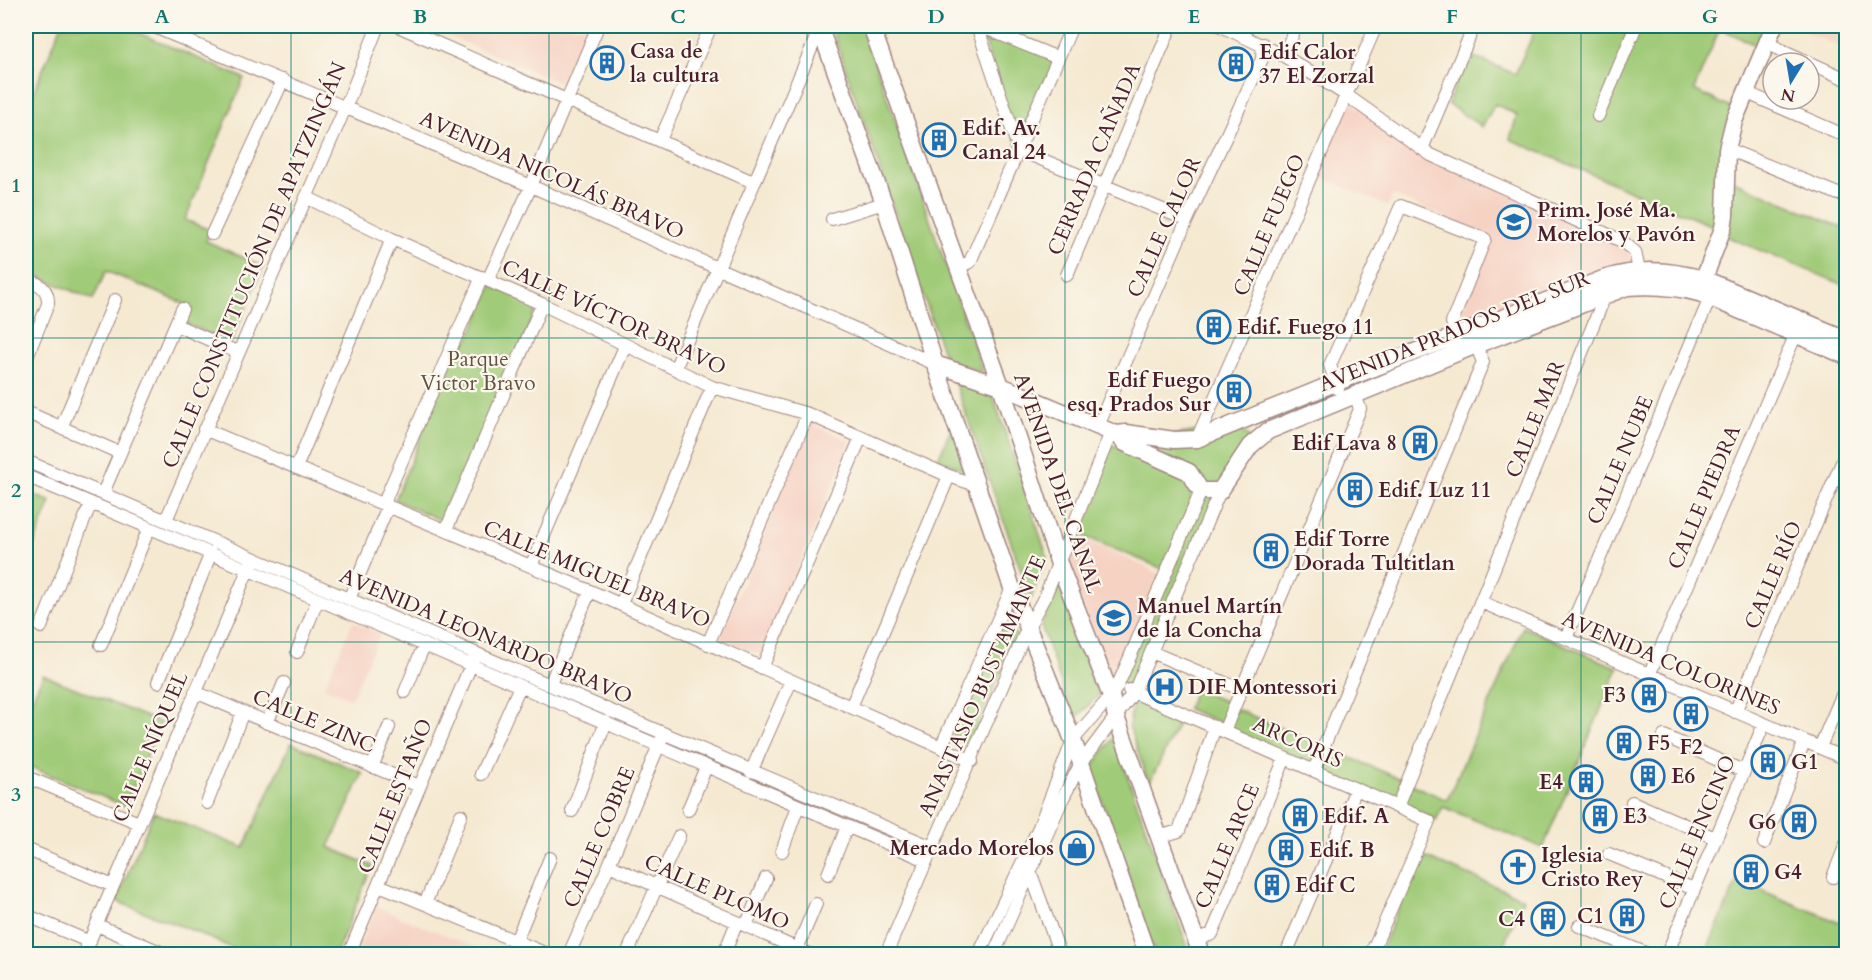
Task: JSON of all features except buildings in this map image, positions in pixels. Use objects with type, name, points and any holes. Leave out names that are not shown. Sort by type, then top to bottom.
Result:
[{"type":"main road","points":[[820,26],[884,203],[976,486],[1028,630],[1073,740],[1147,954]]},
{"type":"main road","name":"AVENIDA DEL CANAL","points":[[871,26],[1001,386],[1058,561],[1114,690],[1116,717],[1198,947]]},
{"type":"main road","points":[[1704,290],[1723,228],[1727,149],[1734,121],[1774,26]]},
{"type":"main road","name":"AVENIDA PRADOS DEL SUR","points":[[1220,491],[1250,446],[1269,431],[1464,344],[1639,270],[1684,273],[1704,290],[1846,356]]},
{"type":"main road","name":"AVENIDA PRADOS DEL SUR","points":[[1605,286],[1653,285],[1704,290],[1846,339]]},
{"type":"main road","name":"AVENIDA PRADOS DEL SUR","points":[[1108,431],[1174,440],[1197,439],[1335,383],[1464,344]]},
{"type":"main road","name":"AVENIDA PRADOS DEL SUR","points":[[935,364],[1001,386],[1108,431],[1125,443],[1189,472],[1201,491]]},
{"type":"main road","points":[[1201,491],[1220,491]]},
{"type":"street","name":"AVENIDA NICOLÁS BRAVO","points":[[152,26],[346,106],[935,364]]},
{"type":"street","name":"CALLE CONSTITUCIÓN DE APATZINGÁN","points":[[166,519],[346,106],[378,26]]},
{"type":"street","points":[[398,26],[753,182]]},
{"type":"street","points":[[350,597],[387,506],[387,495],[456,336],[462,336],[468,329],[486,280],[531,186],[598,26]]},
{"type":"street","points":[[660,140],[711,26]]},
{"type":"street","points":[[675,369],[820,26]]},
{"type":"street","points":[[978,26],[1058,58]]},
{"type":"street","points":[[978,26],[1019,150],[1187,220]]},
{"type":"street","points":[[958,267],[970,262],[1072,26]]},
{"type":"street","name":"CERRADA CAÑADA","points":[[1067,275],[1171,26]]},
{"type":"street","points":[[1221,26],[1263,44],[1284,56],[1346,95],[1431,155],[1622,241],[1635,252],[1639,270]]},
{"type":"street","points":[[1284,56],[1296,26]]},
{"type":"street","name":"CALLE FUEGO","points":[[1197,439],[1376,26]]},
{"type":"street","points":[[1422,149],[1474,26]]},
{"type":"street","points":[[1598,116],[1636,26]]},
{"type":"street","points":[[1767,43],[1846,79]]},
{"type":"street","name":"CALLE CALOR","points":[[1108,431],[1187,220],[1262,59],[1263,44]]},
{"type":"street","points":[[212,234],[283,80]]},
{"type":"street","points":[[1745,92],[1846,136]]},
{"type":"street","points":[[1727,149],[1838,194]]},
{"type":"street","name":"CALLE VÍCTOR BRAVO","points":[[306,197],[392,239],[542,304],[712,387],[808,414],[976,486]]},
{"type":"street","points":[[832,219],[884,203]]},
{"type":"street","points":[[1158,837],[1179,831],[1220,729],[1242,690],[1360,409],[1335,383],[1330,365],[1401,206],[1485,240],[1452,321],[1464,344],[1483,362],[1314,770]]},
{"type":"street","points":[[296,468],[392,239]]},
{"type":"street","points":[[26,278],[42,285],[49,296],[48,304],[26,359]]},
{"type":"street","name":"CALLE MAR","points":[[1397,807],[1481,602],[1605,286]]},
{"type":"street","name":"CALLE NUBE","points":[[1566,638],[1704,290]]},
{"type":"street","points":[[61,428],[116,300]]},
{"type":"street","points":[[446,530],[542,304]]},
{"type":"street","points":[[103,493],[182,309]]},
{"type":"street","points":[[176,325],[237,352]]},
{"type":"street","name":"CALLE PIEDRA","points":[[1649,675],[1796,334]]},
{"type":"street","points":[[531,566],[625,346]]},
{"type":"street","points":[[621,604],[712,387]]},
{"type":"street","points":[[26,412],[120,453]]},
{"type":"street","points":[[1260,413],[1269,431]]},
{"type":"street","points":[[708,644],[808,414]]},
{"type":"street","name":"CALLE MIGUEL BRAVO","points":[[204,429],[621,604],[972,761]]},
{"type":"street","name":"ANASTASIO BUSTAMANTE","points":[[886,954],[1045,596],[1108,431]]},
{"type":"street","points":[[762,668],[861,437]]},
{"type":"street","name":"CALLE RÍO","points":[[1735,712],[1846,453]]},
{"type":"street","name":"AVENIDA LEONARDO BRAVO","points":[[26,460],[549,684],[661,740],[706,767],[926,860]]},
{"type":"street","name":"AVENIDA LEONARDO BRAVO","points":[[26,476],[606,722],[751,772],[932,847]]},
{"type":"street","points":[[850,707],[949,476]]},
{"type":"street","points":[[980,954],[1039,827],[1073,740],[1114,690],[1201,491]]},
{"type":"street","points":[[994,954],[1081,763],[1134,692],[1220,491]]},
{"type":"street","points":[[40,627],[91,503]]},
{"type":"street","points":[[101,645],[149,528]]},
{"type":"street","points":[[158,682],[211,553]]},
{"type":"street","name":"CALLE NÍQUEL","points":[[84,954],[254,556]]},
{"type":"street","points":[[941,747],[1012,588]]},
{"type":"street","points":[[549,684],[590,591]]},
{"type":"street","points":[[297,652],[318,599]]},
{"type":"street","name":"AVENIDA COLORINES","points":[[1481,602],[1846,759]]},
{"type":"street","points":[[405,692],[424,645]]},
{"type":"street","name":"CALLE ESTAÑO","points":[[349,954],[476,652]]},
{"type":"street","points":[[1152,652],[1242,690]]},
{"type":"street","points":[[751,772],[791,681]]},
{"type":"street","points":[[267,723],[284,683]]},
{"type":"street","points":[[481,774],[520,686]]},
{"type":"street","points":[[1820,747],[1846,686]]},
{"type":"street","name":"ARCORIS","points":[[1114,690],[1134,692],[1429,821],[1371,954]]},
{"type":"street","name":"CALLE ZINC","points":[[195,692],[419,786]]},
{"type":"street","points":[[207,803],[243,712]]},
{"type":"street","points":[[572,811],[606,722]]},
{"type":"street","name":"CALLE ENCINO","points":[[1667,954],[1764,724]]},
{"type":"street","points":[[372,767],[389,727]]},
{"type":"street","points":[[1664,736],[1743,771]]},
{"type":"street","name":"CALLE COBRE","points":[[569,954],[661,740]]},
{"type":"street","points":[[1764,843],[1804,742]]},
{"type":"street","name":"CALLE ARCE","points":[[1198,947],[1212,934],[1285,758]]},
{"type":"street","points":[[688,810],[706,767]]},
{"type":"street","points":[[29,778],[139,823]]},
{"type":"street","points":[[1286,954],[1356,789]]},
{"type":"street","points":[[1632,802],[1715,838]]},
{"type":"street","points":[[782,851],[798,806]]},
{"type":"street","points":[[425,904],[461,815]]},
{"type":"street","points":[[828,874],[847,826]]},
{"type":"street","points":[[627,954],[679,836]]},
{"type":"street","points":[[1833,877],[1846,844]]},
{"type":"street","points":[[26,849],[113,886]]},
{"type":"street","points":[[1609,854],[1694,889]]},
{"type":"street","points":[[516,941],[550,858]]},
{"type":"street","name":"CALLE PLOMO","points":[[609,865],[803,952]]},
{"type":"street","points":[[1030,871],[1060,954]]},
{"type":"street","points":[[724,954],[766,878]]},
{"type":"street","points":[[379,885],[547,954]]},
{"type":"street","points":[[803,952],[816,904]]},
{"type":"street","points":[[26,915],[90,942]]},
{"type":"street","points":[[97,925],[163,954]]},
{"type":"street","points":[[1579,926],[1648,954]]},
{"type":"shaded area","points":[[425,26],[586,26],[560,83]]},
{"type":"shaded area","points":[[1791,26],[1846,26],[1846,49]]},
{"type":"shaded area","name":"Prim. José Ma. Morelos y Pavón","points":[[1349,101],[1425,155],[1626,247],[1633,264],[1600,271],[1467,328],[1459,317],[1493,238],[1393,195],[1388,206],[1317,175]]},
{"type":"shaded area","points":[[810,423],[851,441],[761,655],[720,638]]},
{"type":"shaded area","name":"Manuel Martín de la Concha","points":[[1077,536],[1159,573],[1112,686],[1066,560]]},
{"type":"shaded area","points":[[353,622],[380,634],[351,699],[324,687]]},
{"type":"shaded area","points":[[376,906],[407,920],[491,953],[356,954]]},
{"type":"green space","points":[[61,26],[122,26],[244,78],[185,220],[210,230],[206,241],[264,267],[231,343],[178,320],[185,304],[106,271],[93,300],[26,271],[26,110]]},
{"type":"green space","points":[[831,26],[862,26],[983,372],[945,359]]},
{"type":"green space","points":[[980,26],[1058,58],[1019,150]]},
{"type":"green space","points":[[1537,26],[1772,26],[1761,48],[1720,28],[1694,90],[1735,110],[1726,178],[1846,229],[1846,286],[1718,233],[1719,229],[1510,139],[1517,115],[1495,104],[1482,127],[1448,104],[1467,54],[1515,74]]},
{"type":"green space","name":"Parque Victor Bravo","points":[[492,286],[538,306],[445,522],[395,500],[457,348],[469,338]]},
{"type":"green space","points":[[954,380],[992,393],[1047,556],[1031,599]]},
{"type":"green space","points":[[953,424],[969,472],[938,459]]},
{"type":"green space","points":[[1236,425],[1249,437],[1220,490],[1201,489],[1127,433],[1149,439]]},
{"type":"green space","points":[[1113,445],[1169,467],[1183,476],[1189,485],[1192,503],[1163,569],[1074,532],[1110,447]]},
{"type":"green space","points":[[26,492],[51,502],[26,563]]},
{"type":"green space","points":[[1202,493],[1218,493],[1134,690],[1120,683]]},
{"type":"green space","points":[[1060,584],[1099,695],[1074,720],[1041,626]]},
{"type":"green space","points":[[1004,621],[1017,636],[969,745],[952,738]]},
{"type":"green space","points":[[1523,627],[1618,668],[1543,848],[1443,807],[1436,820],[1403,804],[1411,784],[1447,800]]},
{"type":"green space","points":[[43,675],[161,723],[125,806],[26,765],[26,712]]},
{"type":"green space","points":[[1195,690],[1230,703],[1222,723],[1187,709]]},
{"type":"green space","points":[[1133,701],[1179,722],[1149,784],[1129,726]]},
{"type":"green space","points":[[1236,709],[1405,781],[1396,802],[1228,729]]},
{"type":"green space","points":[[1114,737],[1190,954],[1155,954],[1093,775],[1093,765]]},
{"type":"green space","points":[[291,743],[363,773],[329,847],[372,866],[336,954],[246,954],[116,901],[154,812],[244,848]]},
{"type":"green space","points":[[1420,855],[1523,898],[1500,954],[1379,954]]},
{"type":"green space","points":[[1738,879],[1846,925],[1846,954],[1705,954]]},
{"type":"place","name":"Casa de la cultura","points":[[607,63]]},
{"type":"place","name":"Edif Calor 37 El Zorzal","points":[[1236,64]]},
{"type":"place","name":"Edif. Av. Canal 24","points":[[939,140]]},
{"type":"place","name":"Prim. José Ma. Morelos y Pavón","points":[[1514,222]]},
{"type":"place","name":"Edif. Fuego 11","points":[[1214,327]]},
{"type":"place","name":"Edif Fuego esq. Prados Sur","points":[[1234,392]]},
{"type":"place","name":"Edif Lava 8","points":[[1420,443]]},
{"type":"place","name":"Edif. Luz 11","points":[[1355,490]]},
{"type":"place","name":"Edif Torre Dorada Tultitlan","points":[[1271,551]]},
{"type":"place","name":"Manuel Martín de la Concha","points":[[1114,618]]},
{"type":"place","name":"DIF Montessori","points":[[1165,687]]},
{"type":"place","name":"F3","points":[[1649,695]]},
{"type":"place","name":"F2","points":[[1691,714]]},
{"type":"place","name":"F5","points":[[1624,743]]},
{"type":"place","name":"G1","points":[[1768,762]]},
{"type":"place","name":"E6","points":[[1648,776]]},
{"type":"place","name":"E4","points":[[1586,782]]},
{"type":"place","name":"Edif. A","points":[[1300,816]]},
{"type":"place","name":"E3","points":[[1600,816]]},
{"type":"place","name":"G6","points":[[1799,822]]},
{"type":"place","name":"Mercado Morelos","points":[[1077,848]]},
{"type":"place","name":"Edif. B","points":[[1286,850]]},
{"type":"place","name":"Iglesia Cristo Rey","points":[[1518,867]]},
{"type":"place","name":"G4","points":[[1751,872]]},
{"type":"place","name":"Edif C","points":[[1272,885]]},
{"type":"place","name":"C1","points":[[1627,916]]},
{"type":"place","name":"C4","points":[[1548,919]]}]
